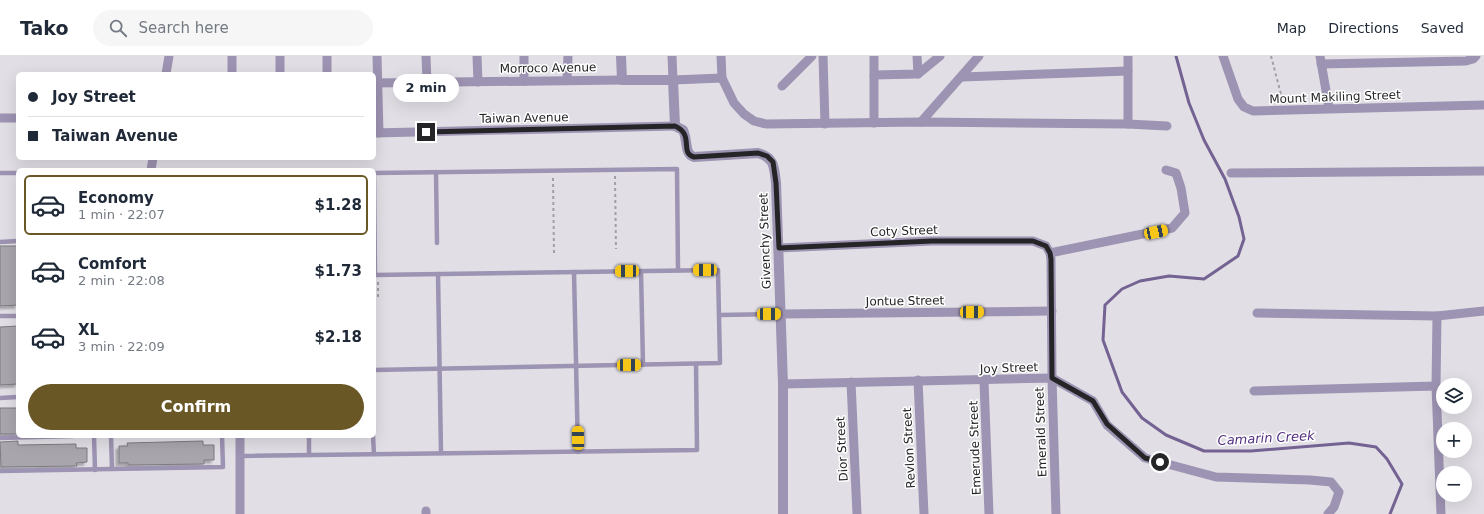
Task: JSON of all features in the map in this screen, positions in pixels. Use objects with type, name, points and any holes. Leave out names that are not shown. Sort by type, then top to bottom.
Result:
[{"type":"street","points":[[166,72],[169,56]]},
{"type":"street","points":[[232,56],[232,72]]},
{"type":"street","points":[[280,56],[280,72]]},
{"type":"street","points":[[327,56],[327,72]]},
{"type":"street","points":[[377,56],[377,133]]},
{"type":"street","points":[[426,56],[427,83]]},
{"type":"street","points":[[477,56],[478,82]]},
{"type":"street","points":[[524,56],[524,81]]},
{"type":"street","points":[[567,80],[568,56]]},
{"type":"street","points":[[621,56],[622,80]]},
{"type":"street","points":[[672,56],[675,126]]},
{"type":"street","points":[[721,56],[722,78],[734,103],[754,122],[766,124],[921,122],[1128,124],[1167,126]]},
{"type":"street","points":[[782,86],[812,56]]},
{"type":"street","points":[[823,56],[825,124]]},
{"type":"street","points":[[874,56],[874,123]]},
{"type":"street","points":[[917,56],[918,74]]},
{"type":"street","points":[[874,75],[918,74],[940,56]]},
{"type":"street","points":[[921,122],[979,56]]},
{"type":"street","points":[[1128,56],[1128,124]]},
{"type":"street","name":"Mount Makiling Street","points":[[1223,56],[1238,99],[1244,107],[1253,111],[1484,105]]},
{"type":"street","points":[[1329,108],[1320,60],[1466,61],[1473,59],[1476,56]]},
{"type":"street","points":[[962,77],[1128,71]]},
{"type":"street","name":"Morroco Avenue","points":[[376,83],[673,80],[722,78]]},
{"type":"street","points":[[0,118],[16,118]]},
{"type":"street","name":"Taiwan Avenue","points":[[377,133],[675,126]]},
{"type":"street","name":"Givenchy Street","points":[[675,126],[683,130],[686,136],[687,152],[690,156],[758,153],[767,156],[773,162],[776,183],[779,248],[783,384],[783,514]]},
{"type":"street","points":[[1050,253],[1172,228],[1185,213],[1181,188],[1176,173],[1166,170]]},
{"type":"street","points":[[1231,173],[1484,171]]},
{"type":"street","name":"Coty Street","points":[[779,248],[932,241],[1033,241],[1046,246],[1050,253]]},
{"type":"street","name":"Emerald Street","points":[[1050,253],[1056,514]]},
{"type":"street","name":"Jontue Street","points":[[781,314],[1052,311]]},
{"type":"street","points":[[1257,313],[1437,316],[1484,311]]},
{"type":"street","points":[[1436,378],[1437,316]]},
{"type":"street","name":"Joy Street","points":[[783,384],[918,380],[984,381],[1052,378],[1093,401],[1107,424],[1145,458],[1216,477],[1331,482],[1339,492],[1334,507],[1328,514]]},
{"type":"street","name":"Revlon Street","points":[[918,380],[924,514]]},
{"type":"street","name":"Emerude Street","points":[[984,381],[989,514]]},
{"type":"street","name":"Dior Street","points":[[850,382],[857,514]]},
{"type":"street","points":[[1254,391],[1436,386]]},
{"type":"street","points":[[1437,414],[1441,514]]},
{"type":"street","points":[[240,438],[240,514]]},
{"type":"lane","points":[[376,174],[677,170],[678,270]]},
{"type":"lane","points":[[0,173],[16,172]]},
{"type":"lane","points":[[436,172],[437,243]]},
{"type":"lane","points":[[0,242],[16,241]]},
{"type":"lane","points":[[376,275],[718,270],[720,363],[376,370]]},
{"type":"lane","points":[[641,271],[643,365]]},
{"type":"lane","points":[[574,272],[578,452]]},
{"type":"lane","points":[[438,274],[441,453]]},
{"type":"lane","points":[[719,315],[781,314]]},
{"type":"lane","points":[[0,316],[16,316]]},
{"type":"lane","points":[[240,456],[697,450],[696,364]]},
{"type":"lane","points":[[0,398],[16,397]]},
{"type":"lane","points":[[0,438],[16,438]]},
{"type":"lane","points":[[94,438],[95,470]]},
{"type":"lane","points":[[111,438],[112,469]]},
{"type":"lane","points":[[0,472],[223,467],[222,438]]},
{"type":"lane","points":[[309,438],[309,455]]},
{"type":"lane","points":[[373,438],[374,454]]},
{"type":"path","points":[[1271,56],[1285,111]]},
{"type":"path","points":[[615,170],[616,249]]},
{"type":"path","points":[[553,171],[554,254]]},
{"type":"path","points":[[376,275],[378,298]]},
{"type":"building","points":[[0,246],[16,246],[16,305],[0,306]]},
{"type":"building","points":[[16,326],[16,384],[0,385],[0,327]]},
{"type":"building","points":[[0,408],[16,408],[16,434],[0,434]]},
{"type":"building","points":[[18,441],[18,445],[76,444],[76,448],[87,448],[87,462],[76,463],[77,466],[1,467],[0,442]]},
{"type":"building","points":[[203,441],[203,445],[214,445],[214,460],[204,460],[204,464],[128,465],[128,463],[119,463],[119,446],[128,446],[127,443]]},
{"type":"waterway","name":"Camarin Creek","points":[[1176,56],[1189,103],[1204,140],[1225,179],[1239,217],[1244,239],[1238,256],[1204,279],[1169,276],[1140,281],[1122,289],[1105,305],[1103,340],[1122,392],[1142,418],[1166,435],[1204,451],[1251,451],[1349,443],[1376,447],[1387,459],[1402,484],[1390,514]]},
{"type":"route","points":[[426,132],[675,126],[683,130],[686,136],[687,152],[690,156],[758,153],[767,156],[773,162],[776,183],[779,248],[932,241],[1033,241],[1046,246],[1050,253],[1051,259],[1052,378],[1093,401],[1107,424],[1145,458],[1160,462]]}]
